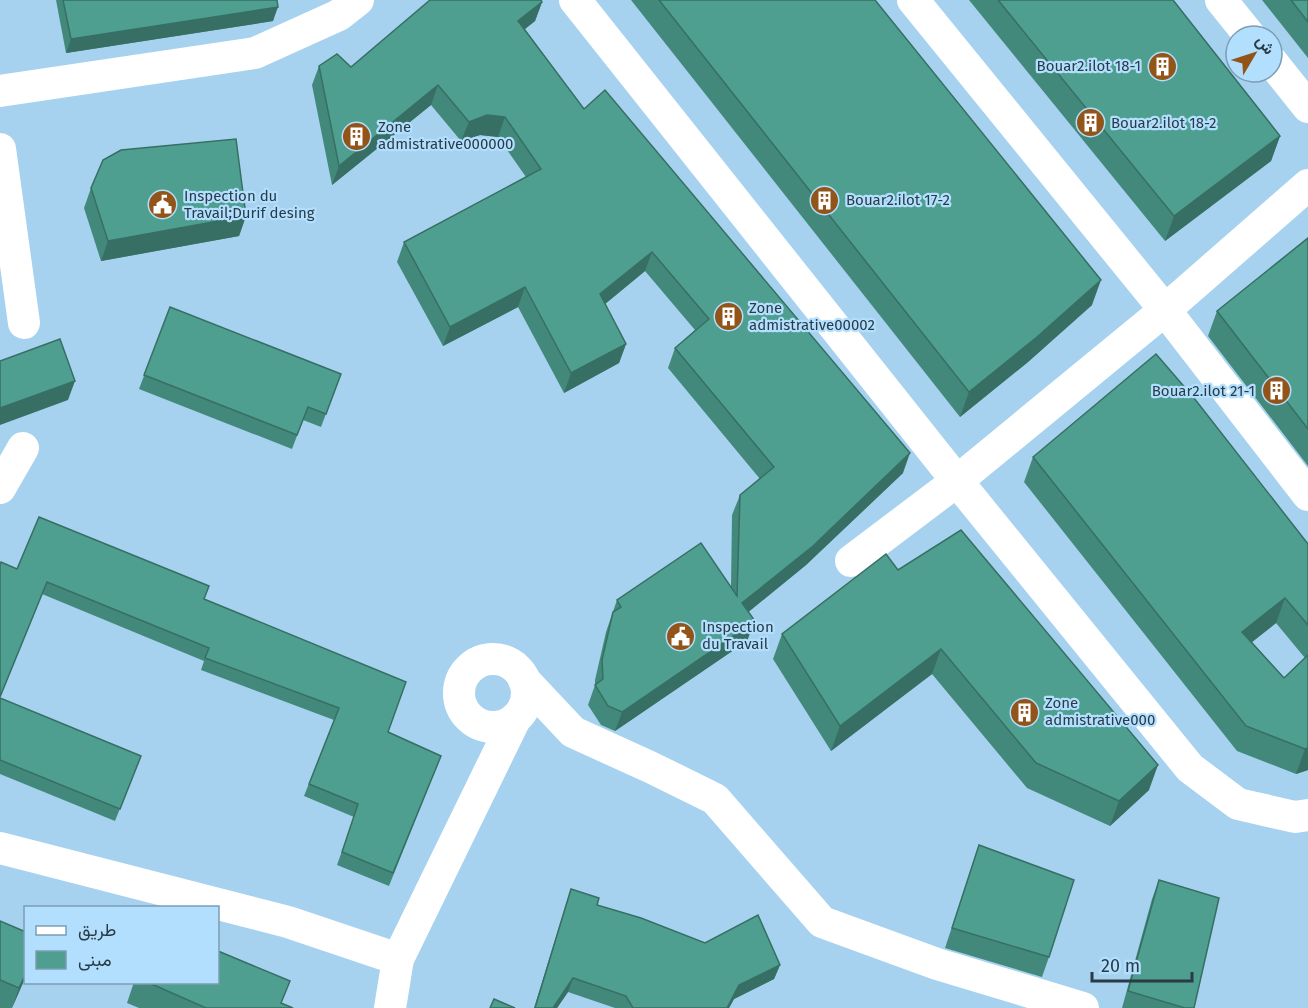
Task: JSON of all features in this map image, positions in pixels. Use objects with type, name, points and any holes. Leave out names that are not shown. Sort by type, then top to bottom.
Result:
[{"type":"street","points":[[0,91],[255,53],[339,15],[358,0]]},
{"type":"street","points":[[574,0],[957,481],[1190,768],[1238,804],[1295,817],[1308,815]]},
{"type":"street","points":[[913,0],[1165,310],[1308,495]]},
{"type":"street","points":[[1221,0],[1240,24]]},
{"type":"street","points":[[1284,77],[1308,106]]},
{"type":"street","points":[[0,148],[24,323]]},
{"type":"street","points":[[851,561],[957,481],[1165,310],[1308,185]]},
{"type":"street","points":[[0,488],[23,448]]},
{"type":"street","points":[[524,680],[526,701],[522,711],[506,725],[495,728],[483,726],[473,721],[465,713],[460,702],[461,680],[467,670],[476,663],[487,660],[509,663],[518,670],[524,680],[573,732],[715,799],[822,922],[937,964],[1083,1008]]},
{"type":"street","points":[[390,1008],[398,959],[515,719]]},
{"type":"street","points":[[0,848],[288,922],[398,959]]},
{"type":"building","points":[[63,0],[277,0],[278,7],[71,39]]},
{"type":"building","points":[[430,0],[541,0],[542,2],[518,21],[584,109],[605,90],[910,453],[813,546],[742,603],[755,621],[622,712],[608,706],[595,685],[603,679],[602,660],[613,612],[621,607],[617,600],[701,543],[737,596],[740,495],[774,467],[675,348],[709,319],[652,252],[600,294],[626,344],[571,373],[525,287],[450,327],[404,242],[541,169],[505,117],[487,115],[469,122],[438,85],[339,166],[319,66],[337,54],[351,67]]},
{"type":"building","points":[[659,0],[875,0],[1101,280],[1037,337],[969,392]]},
{"type":"building","points":[[998,0],[1173,0],[1224,65],[1224,84],[1239,84],[1280,136],[1174,216]]},
{"type":"building","points":[[1291,0],[1308,0],[1308,22]]},
{"type":"building","points":[[236,139],[246,216],[108,241],[91,188],[103,160],[121,150]]},
{"type":"building","name":"Bouar2.ilot 21-1","points":[[1308,238],[1308,429],[1217,311]]},
{"type":"building","points":[[170,307],[341,374],[326,414],[308,407],[297,435],[144,375]]},
{"type":"building","points":[[60,339],[75,381],[0,408],[0,361]]},
{"type":"building","points":[[1156,354],[1194,398],[1308,544],[1308,625],[1285,598],[1242,632],[1284,678],[1308,655],[1308,748],[1305,749],[1246,726],[1033,457]]},
{"type":"building","points":[[39,517],[209,586],[204,599],[406,682],[388,732],[441,756],[393,873],[342,852],[358,804],[309,784],[339,708],[205,658],[209,648],[47,582],[0,697],[0,565],[1,562],[17,569]]},
{"type":"building","name":"Zone admistrative000","points":[[961,530],[1158,765],[1119,801],[1036,763],[941,649],[840,726],[782,634],[886,554],[898,570]]},
{"type":"building","points":[[0,698],[141,756],[120,809],[0,760]]},
{"type":"building","points":[[979,845],[1074,880],[1049,957],[952,928]]},
{"type":"building","points":[[1159,880],[1219,898],[1194,1008],[1185,1008],[1128,991]]},
{"type":"building","points":[[571,889],[599,898],[597,905],[641,918],[705,943],[758,915],[780,965],[739,985],[727,1008],[633,1008],[626,996],[573,978],[553,1008],[535,1008]]},
{"type":"building","points":[[0,921],[24,931],[24,977],[19,988],[0,980]]},
{"type":"building","points":[[219,951],[290,981],[281,1003],[293,1008],[206,1008],[152,984],[219,984]]},
{"type":"building","points":[[494,999],[515,1008],[490,1008]]},
{"type":"place","name":"Bouar2.ilot 18-1","points":[[1162,66]]},
{"type":"place","name":"Bouar2.ilot 18-2","points":[[1090,123]]},
{"type":"place","name":"Zone admistrative000000","points":[[357,136]]},
{"type":"place","name":"Bouar2.ilot 17-2","points":[[825,200]]},
{"type":"place","name":"Inspection du Travail;Durif desing","points":[[163,205]]},
{"type":"place","name":"Zone admistrative00002","points":[[728,317]]},
{"type":"place","name":"Bouar2.ilot 21-1","points":[[1276,391]]},
{"type":"place","name":"Inspection du Travail","points":[[681,636]]},
{"type":"place","name":"Zone admistrative000","points":[[1024,712]]}]
